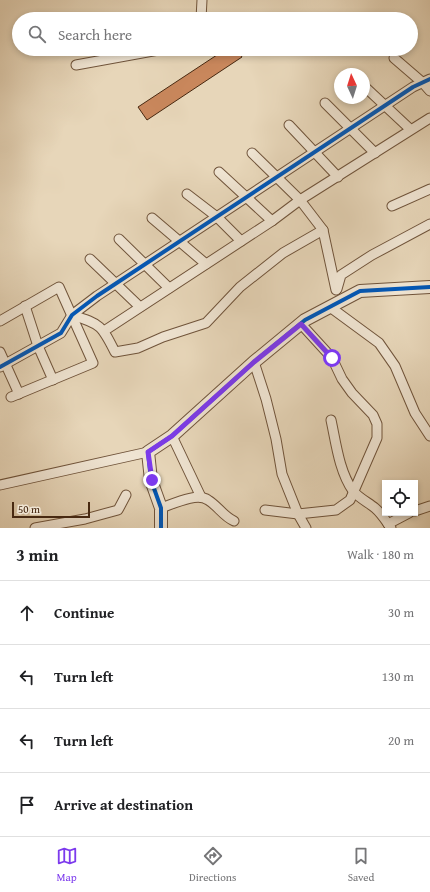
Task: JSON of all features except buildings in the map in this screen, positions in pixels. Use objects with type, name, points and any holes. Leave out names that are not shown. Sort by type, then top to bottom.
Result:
[{"type":"street","points":[[201,12],[202,0]]},
{"type":"street","points":[[76,65],[126,56]]},
{"type":"street","points":[[394,58],[426,81],[430,91]]},
{"type":"street","points":[[3,366],[60,333],[72,315],[115,284],[413,87],[426,81]]},
{"type":"street","points":[[370,92],[410,129]]},
{"type":"street","points":[[325,102],[375,153]]},
{"type":"street","points":[[104,331],[272,221],[300,200],[338,177],[410,129],[430,118]]},
{"type":"street","points":[[289,125],[338,177]]},
{"type":"street","points":[[252,153],[300,200],[323,230],[336,290]]},
{"type":"street","points":[[219,172],[272,221]]},
{"type":"street","points":[[392,206],[430,189]]},
{"type":"street","points":[[187,194],[217,217],[241,241]]},
{"type":"street","points":[[152,218],[206,264]]},
{"type":"street","points":[[334,305],[336,290],[341,275],[372,255],[430,224]]},
{"type":"street","points":[[72,315],[92,321],[104,331],[115,352],[138,348],[163,337],[206,323],[240,287],[283,253],[323,230]]},
{"type":"street","points":[[119,239],[169,288]]},
{"type":"street","points":[[90,259],[140,307]]},
{"type":"street","points":[[0,321],[59,287],[93,363],[15,395],[3,366],[0,352]]},
{"type":"street","points":[[0,486],[148,452],[172,436],[254,362],[301,324],[360,291],[430,287]]},
{"type":"street","points":[[334,305],[379,343],[395,366],[414,413],[430,436]]},
{"type":"street","points":[[25,306],[38,346],[53,380]]},
{"type":"street","points":[[265,510],[298,514],[336,510],[350,500],[377,438],[377,424],[373,415],[352,394],[342,379],[332,358],[301,324]]},
{"type":"street","points":[[254,362],[266,399],[276,439],[282,474],[298,514],[306,528]]},
{"type":"street","points":[[331,420],[338,452],[354,492],[376,509],[389,526],[404,516]]},
{"type":"street","points":[[172,436],[200,497]]},
{"type":"street","points":[[148,452],[152,480],[161,508],[163,526]]},
{"type":"street","points":[[35,528],[85,519],[118,510],[126,495]]},
{"type":"street","points":[[161,508],[198,496],[207,499],[222,513],[234,521]]},
{"type":"street","points":[[418,510],[430,506]]},
{"type":"cycle path","points":[[0,367],[61,333],[72,315],[97,296],[413,87],[430,79]]},
{"type":"cycle path","points":[[161,528],[161,508],[151,480],[148,452],[172,436],[254,362],[305,320],[360,291],[430,287]]},
{"type":"route","points":[[152,480],[148,452],[172,436],[254,362],[301,324],[332,358]]}]
